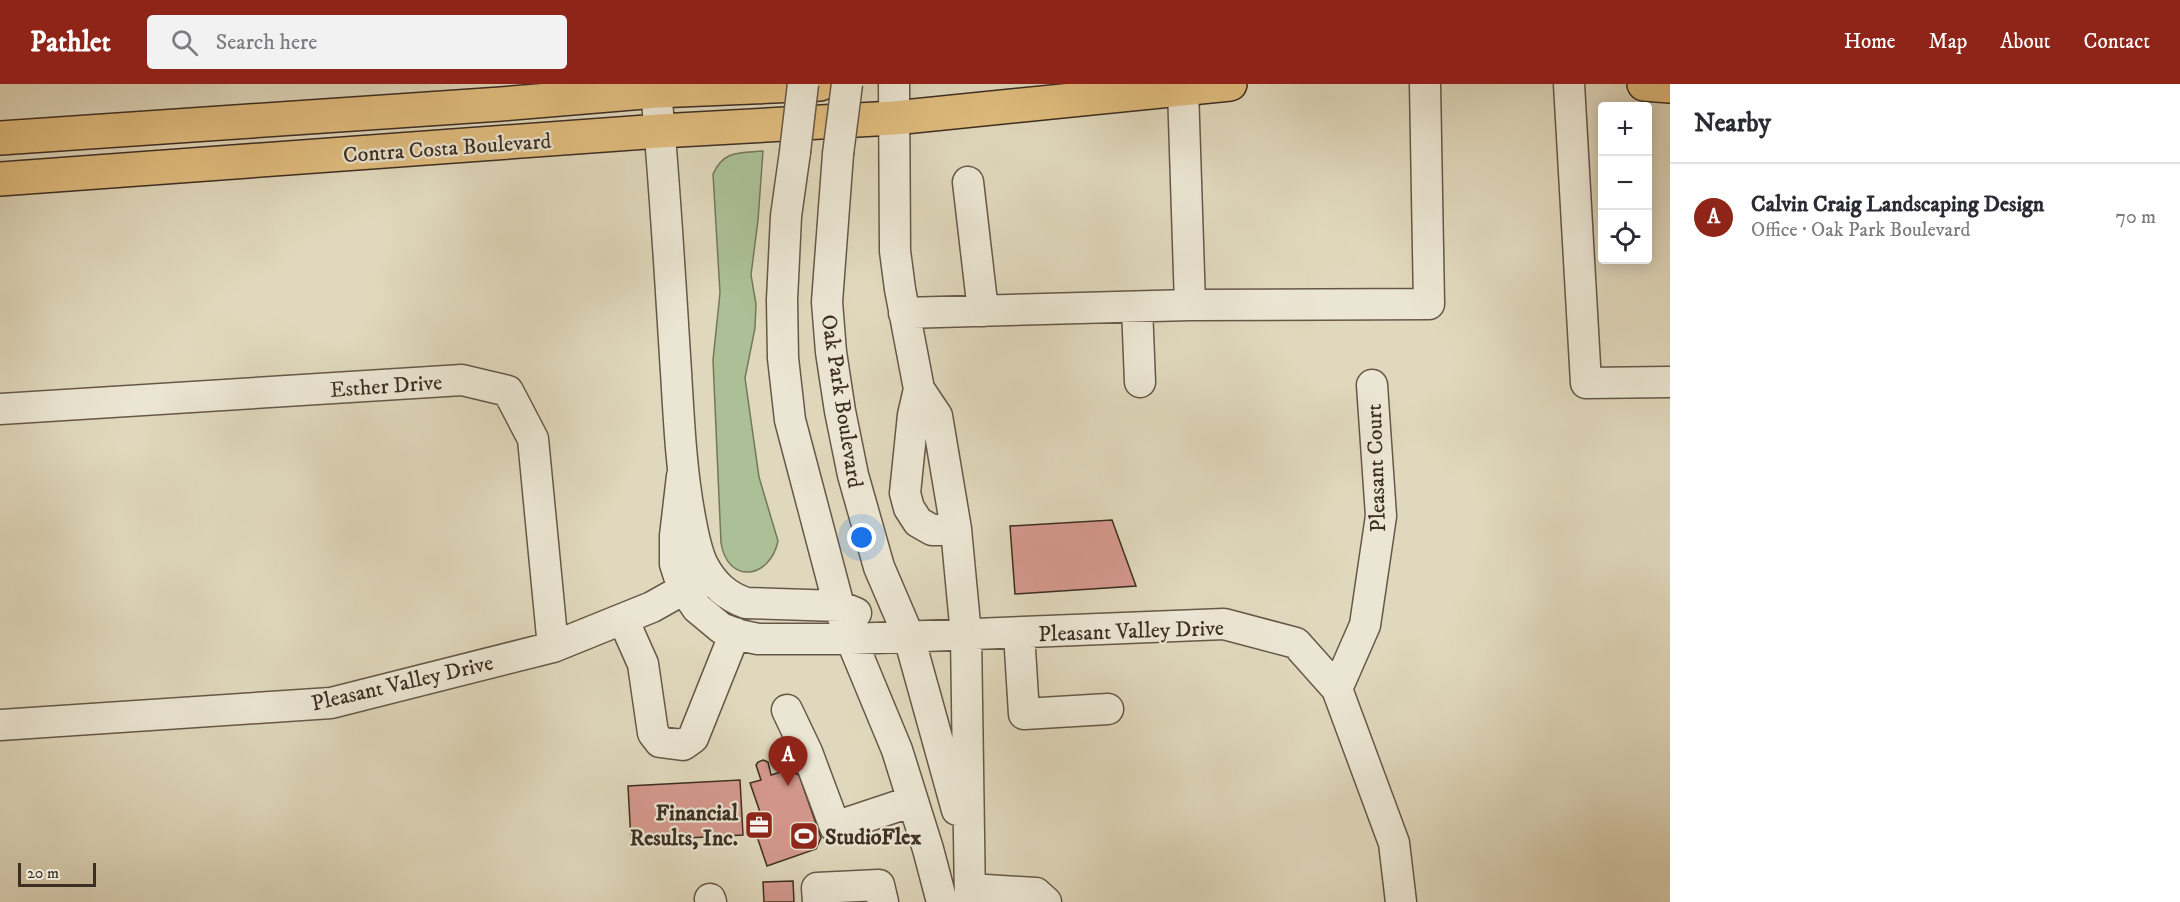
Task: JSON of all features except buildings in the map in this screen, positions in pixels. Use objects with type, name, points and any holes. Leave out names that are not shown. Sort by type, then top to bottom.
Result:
[{"type":"main road","name":"Contra Costa Boulevard","points":[[0,138],[501,104],[656,91],[820,84]]},
{"type":"main road","name":"Contra Costa Boulevard","points":[[0,179],[660,131],[894,118],[1230,84]]},
{"type":"main road","points":[[1644,84],[1670,86]]},
{"type":"street","points":[[803,84],[786,216],[782,300],[783,358],[790,420],[839,606],[850,639],[897,750],[913,801],[937,900]]},
{"type":"street","name":"Oak Park Boulevard","points":[[847,84],[838,154],[827,302],[831,352],[853,475],[879,567],[909,637],[968,850]]},
{"type":"street","name":"Oak Park Boulevard","points":[[894,84],[895,251],[919,389],[937,416],[956,529],[966,636],[970,895]]},
{"type":"street","points":[[904,313],[1190,305],[1429,304],[1425,84]]},
{"type":"street","points":[[1569,84],[1586,383],[1670,381]]},
{"type":"street","points":[[1184,89],[1190,305]]},
{"type":"street","points":[[656,91],[682,476],[693,532],[702,563],[712,581],[734,599],[746,603],[839,606],[909,637]]},
{"type":"street","points":[[968,182],[983,311]]},
{"type":"street","points":[[1137,307],[1140,382]]},
{"type":"street","name":"Esther Drive","points":[[0,409],[462,380],[508,391],[533,439],[553,647]]},
{"type":"street","name":"Pleasant Court","points":[[1337,689],[1365,625],[1381,516],[1372,385]]},
{"type":"street","name":"Oak Park Boulevard","points":[[919,389],[913,414],[905,493],[909,508],[918,522],[932,530],[956,529]]},
{"type":"street","points":[[682,476],[675,536],[675,564],[684,590],[697,608],[721,628],[758,639],[966,636]]},
{"type":"street","name":"Pleasant Valley Drive","points":[[0,725],[332,703],[553,647],[652,607],[684,590]]},
{"type":"street","points":[[623,619],[643,664],[653,733],[660,742],[683,745],[693,738],[735,633]]},
{"type":"street","name":"Pleasant Valley Drive","points":[[966,636],[1224,624],[1296,643],[1337,689],[1395,843],[1401,902]]},
{"type":"street","points":[[1019,633],[1024,714],[1108,709]]},
{"type":"street","points":[[787,710],[807,752],[835,827],[913,801]]},
{"type":"street","points":[[818,902],[817,888],[879,885],[883,902]]},
{"type":"street","points":[[970,895],[1036,893],[1046,902]]},
{"type":"green space","points":[[763,151],[751,275],[756,304],[755,328],[745,378],[759,477],[778,541],[774,554],[767,563],[749,572],[740,571],[732,566],[725,557],[721,543],[713,360],[720,293],[713,174],[722,161],[733,154]]},
{"type":"place","name":"Calvin Craig Landscaping Design","points":[[788,786]]},
{"type":"place","name":"Financial Results, Inc.","points":[[759,825]]},
{"type":"place","name":"StudioFlex","points":[[804,836]]}]
